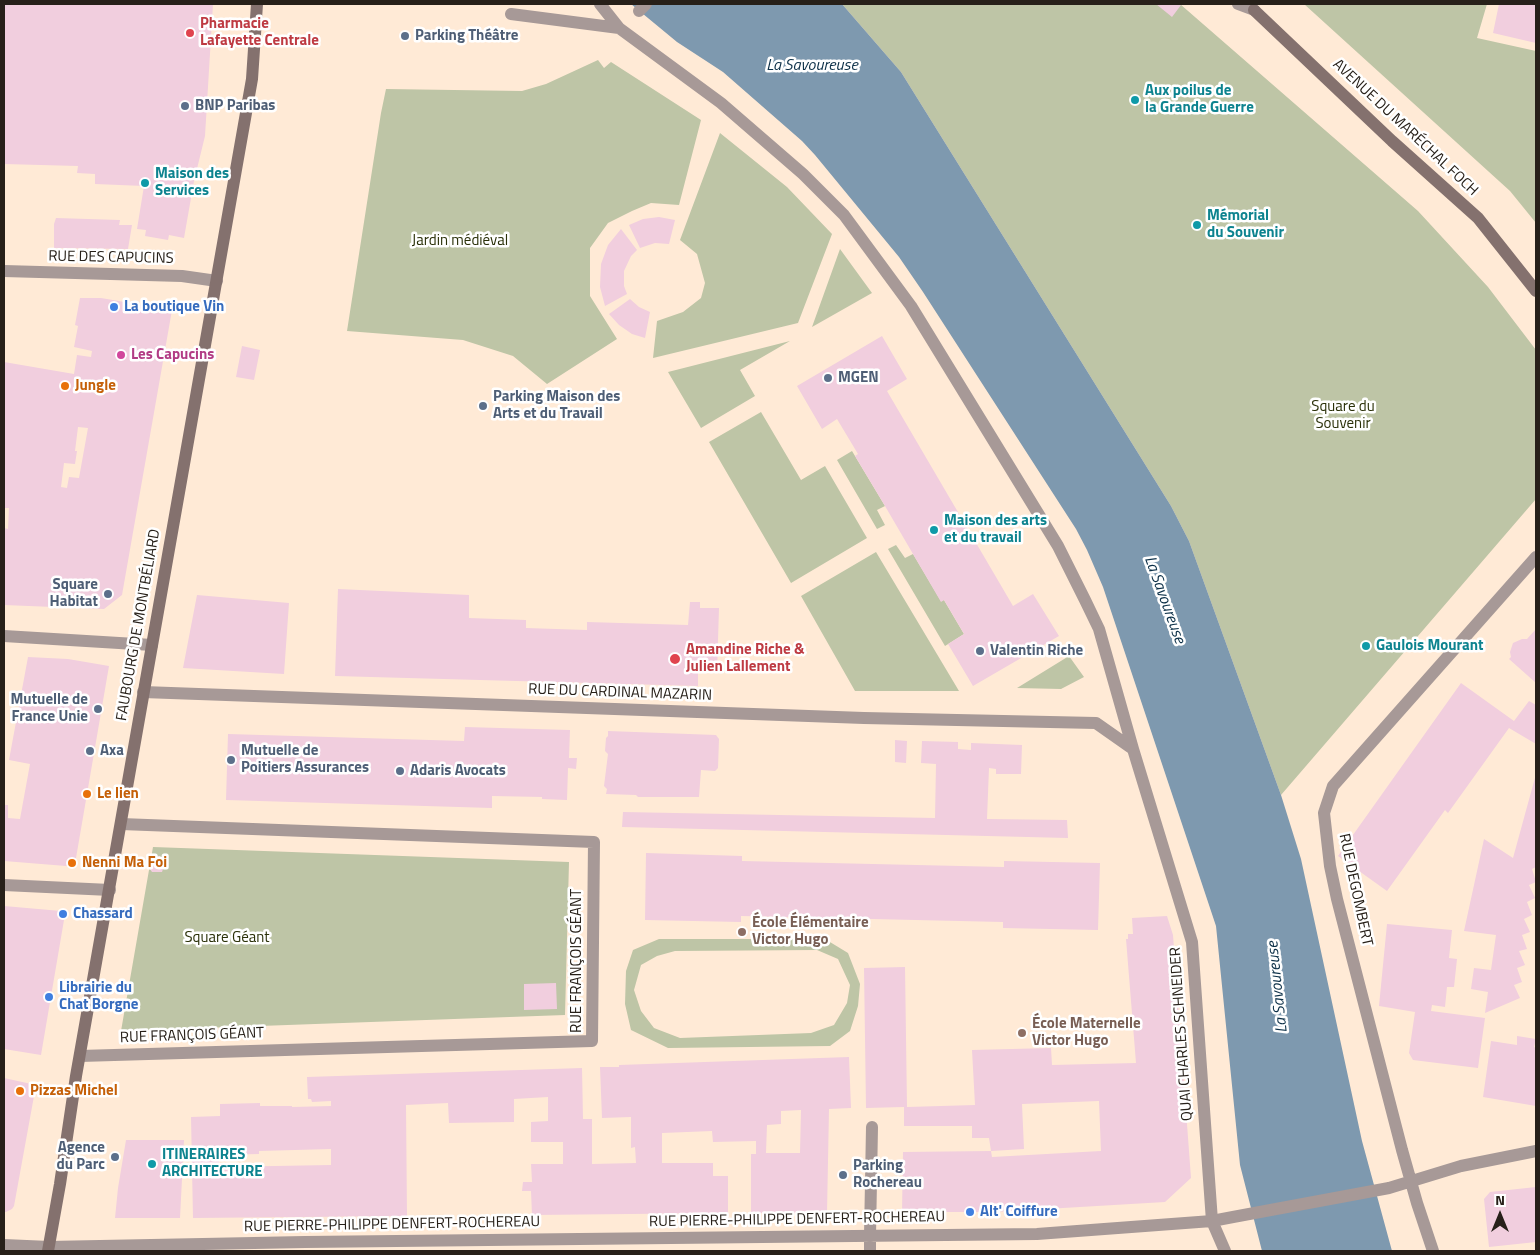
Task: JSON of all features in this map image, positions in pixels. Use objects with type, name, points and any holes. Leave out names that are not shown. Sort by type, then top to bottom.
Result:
[{"type":"main road","name":"FAUBOURG DE MONTBÉLIARD","points":[[49,1249],[80,1056],[143,692],[252,79],[257,4]]},
{"type":"main road","name":"AVENUE DU MARÉCHAL FOCH","points":[[1251,7],[1392,141],[1478,218],[1536,291]]},
{"type":"street","points":[[600,4],[619,28]]},
{"type":"street","name":"AVENUE DU MARÉCHAL FOCH","points":[[1238,4],[1251,7]]},
{"type":"street","points":[[511,14],[619,28]]},
{"type":"street","name":"QUAI CHARLES SCHNEIDER","points":[[619,28],[721,103],[803,174],[844,215],[911,306],[1058,546],[1086,600],[1099,629],[1133,749],[1192,942],[1212,1220]]},
{"type":"street","name":"RUE DES CAPUCINS","points":[[4,271],[182,276],[217,281]]},
{"type":"street","name":"RUE DEGOMBERT","points":[[1433,1251],[1402,1150],[1337,899],[1330,866],[1324,813],[1333,786],[1536,556]]},
{"type":"street","points":[[4,636],[152,645]]},
{"type":"street","name":"RUE DU CARDINAL MAZARIN","points":[[143,692],[864,718],[1096,723],[1133,749]]},
{"type":"street","name":"RUE FRANÇOIS GÉANT","points":[[80,1056],[592,1041],[594,842],[121,824]]},
{"type":"street","points":[[4,885],[110,890]]},
{"type":"street","points":[[870,1251],[872,1127]]},
{"type":"street","name":"RUE PIERRE-PHILIPPE DENFERT-ROCHEREAU","points":[[4,1245],[49,1249],[1037,1234],[1212,1220],[1245,1215],[1381,1189],[1460,1166],[1536,1151]]},
{"type":"street","points":[[1212,1220],[1226,1251]]},
{"type":"green space","name":"Square du Souvenir","points":[[842,4],[1180,4],[1418,211],[1488,287],[1536,350],[1536,499],[1281,795],[1189,541],[1171,506],[901,72]]},
{"type":"green space","points":[[1304,4],[1487,4],[1477,38],[1536,51],[1536,223],[1510,191]]},
{"type":"green space","name":"Jardin médiéval","points":[[598,60],[604,68],[611,62],[701,120],[679,205],[651,203],[632,211],[608,223],[590,248],[590,296],[617,339],[547,384],[513,356],[463,340],[347,331],[386,89],[522,91],[546,84]]},
{"type":"green space","points":[[720,133],[787,187],[832,234],[798,323],[653,358],[657,321],[683,312],[701,298],[705,283],[697,254],[680,240]]},
{"type":"green space","points":[[840,249],[872,293],[812,327]]},
{"type":"green space","points":[[790,341],[740,370],[755,396],[701,428],[668,372]]},
{"type":"green space","points":[[761,412],[801,480],[825,466],[867,538],[791,583],[709,442]]},
{"type":"green space","points":[[852,451],[885,506],[877,510],[885,525],[877,529],[837,460]]},
{"type":"green space","points":[[896,545],[905,558],[913,554],[941,601],[944,600],[964,634],[945,646],[888,549]]},
{"type":"green space","points":[[876,552],[959,691],[855,691],[801,596]]},
{"type":"green space","points":[[1069,656],[1084,677],[1061,689],[1017,688]]},
{"type":"green space","name":"Square Géant","points":[[153,847],[569,862],[565,1015],[121,1031]]},
{"type":"green space","points":[[659,939],[825,939],[848,953],[860,984],[858,1006],[850,1031],[830,1046],[668,1048],[631,1030],[625,1004],[626,971],[633,950]],"holes":[[[817,950],[838,959],[850,985],[847,1003],[834,1025],[811,1033],[680,1038],[654,1028],[641,1011],[634,990],[641,965],[657,956],[675,951]]]},
{"type":"water","name":"La Savoureuse","points":[[631,4],[842,4],[901,72],[1171,506],[1189,541],[1281,795],[1301,859],[1362,1141],[1392,1251],[1262,1251],[1240,1165],[1216,926],[1103,587],[1087,550],[1076,529],[899,257],[815,155],[802,141],[723,72],[677,42]]},
{"type":"building","points":[[4,4],[213,4],[205,136],[194,181],[184,238],[169,235],[168,240],[145,236],[146,230],[137,229],[144,186],[95,184],[95,174],[77,173],[78,166],[4,164]]},
{"type":"building","points":[[1156,4],[1180,4],[1181,5],[1172,17]]},
{"type":"building","points":[[1499,4],[1536,4],[1536,43],[1493,33]]},
{"type":"building","points":[[659,217],[675,220],[669,244],[655,243],[640,248],[629,225],[643,219]]},
{"type":"building","points":[[56,218],[120,220],[119,225],[132,225],[128,249],[54,248],[54,224]]},
{"type":"building","points":[[621,229],[637,250],[631,256],[624,271],[624,286],[627,294],[605,306],[600,287],[601,264],[608,245]]},
{"type":"building","points":[[80,298],[101,298],[172,310],[122,595],[104,609],[4,605],[4,528],[8,529],[9,508],[4,508],[4,362],[74,374],[77,355],[91,357],[92,351],[74,347],[78,326],[75,325]],"holes":[[[78,427],[88,428],[79,478],[69,477],[67,488],[61,487],[64,463],[75,464]]]},
{"type":"building","points":[[630,299],[639,307],[650,312],[645,338],[632,334],[619,325],[609,314]]},
{"type":"building","name":"Maison des arts et du travail","points":[[882,336],[907,379],[887,391],[1013,606],[1033,594],[1059,636],[973,686],[948,644],[964,634],[944,600],[941,602],[855,456],[858,454],[837,419],[822,429],[797,386]]},
{"type":"building","points":[[242,346],[260,350],[254,380],[236,377]]},
{"type":"building","points":[[338,589],[469,595],[469,618],[526,620],[526,628],[587,630],[587,622],[688,625],[690,602],[700,602],[700,608],[719,608],[717,673],[698,672],[698,686],[335,676]]},
{"type":"building","points":[[197,595],[289,603],[284,674],[183,668]]},
{"type":"building","points":[[1536,629],[1536,683],[1509,659],[1513,643],[1527,639]]},
{"type":"building","points":[[28,657],[68,659],[109,666],[76,858],[66,866],[4,861],[4,805],[8,805],[8,818],[20,819],[30,764],[9,760]]},
{"type":"building","points":[[1461,683],[1514,721],[1529,701],[1536,705],[1536,744],[1509,728],[1448,813],[1445,810],[1387,891],[1338,856]]},
{"type":"building","points":[[465,727],[570,730],[569,758],[577,758],[576,769],[568,768],[567,800],[542,799],[542,797],[492,796],[492,808],[226,800],[228,734],[464,741]]},
{"type":"building","points":[[608,731],[716,735],[719,739],[718,768],[715,771],[701,770],[699,797],[638,797],[636,795],[606,794],[607,789],[604,786],[608,754],[605,751]]},
{"type":"building","points":[[895,740],[907,741],[906,763],[895,762]]},
{"type":"building","points":[[922,741],[958,742],[958,749],[971,750],[971,743],[1022,745],[1021,774],[996,774],[996,769],[989,768],[987,819],[1067,820],[1068,838],[622,827],[623,812],[935,818],[936,764],[921,763]]},
{"type":"building","points":[[1536,774],[1536,867],[1532,869],[1536,882],[1529,885],[1535,898],[1527,902],[1532,915],[1524,919],[1530,932],[1522,935],[1527,949],[1519,951],[1525,965],[1517,968],[1522,982],[1514,985],[1520,998],[1485,1013],[1488,992],[1471,989],[1474,968],[1491,970],[1496,935],[1464,931],[1484,839],[1513,858]]},
{"type":"building","points":[[646,853],[742,856],[742,861],[1004,867],[1004,861],[1100,863],[1098,930],[1003,928],[1003,922],[741,916],[741,922],[645,920]]},
{"type":"building","points":[[160,856],[165,863],[162,872],[152,872],[147,865],[150,857]]},
{"type":"building","points":[[4,906],[61,911],[64,913],[41,1055],[4,1049]]},
{"type":"building","points":[[1167,916],[1173,935],[1191,1178],[1165,1202],[995,1212],[902,1212],[903,1152],[991,1151],[989,1138],[972,1138],[972,1126],[904,1126],[904,1107],[866,1108],[864,968],[905,967],[907,1107],[975,1105],[972,1050],[1051,1048],[1052,1065],[1136,1063],[1126,939],[1128,939],[1128,934],[1133,934],[1132,918]],"holes":[[[1099,1101],[1101,1151],[992,1157],[991,1151],[1024,1149],[1022,1104]]]},
{"type":"building","points":[[1387,924],[1452,930],[1449,958],[1457,959],[1454,987],[1447,987],[1445,1007],[1432,1005],[1431,1011],[1485,1018],[1478,1068],[1413,1060],[1409,1053],[1415,1012],[1379,1006]]},
{"type":"building","points":[[556,983],[557,1009],[524,1010],[524,984]]},
{"type":"building","points":[[1517,1036],[1536,1039],[1534,1047],[1536,1048],[1536,1106],[1483,1097],[1491,1041],[1517,1045]]},
{"type":"building","points":[[849,1057],[851,1108],[829,1109],[827,1213],[751,1213],[751,1154],[756,1154],[756,1141],[713,1142],[712,1131],[662,1133],[662,1163],[713,1163],[713,1176],[728,1176],[728,1213],[532,1215],[531,1191],[522,1191],[523,1182],[532,1182],[531,1164],[563,1164],[563,1142],[531,1142],[531,1122],[548,1121],[548,1097],[514,1099],[514,1122],[449,1123],[448,1103],[406,1105],[407,1216],[193,1218],[191,1117],[220,1116],[220,1104],[260,1103],[260,1106],[331,1106],[331,1101],[312,1102],[311,1099],[308,1099],[307,1077],[582,1068],[583,1119],[592,1119],[592,1164],[636,1163],[635,1147],[631,1148],[631,1117],[602,1118],[600,1067],[619,1067],[619,1065]],"holes":[[[801,1110],[800,1153],[766,1153],[767,1125],[781,1124],[781,1111]],[[331,1149],[331,1165],[219,1167],[219,1155],[259,1154],[259,1151]]]},
{"type":"building","points":[[4,1078],[36,1085],[14,1206],[6,1212],[4,1212]]},
{"type":"building","name":"ITINERAIRES ARCHITECTURE","points":[[126,1140],[184,1140],[180,1218],[115,1218]]},
{"type":"building","points":[[1536,1187],[1536,1242],[1489,1247],[1484,1199],[1490,1192]]},
{"type":"place","name":"Pharmacie Lafayette Centrale","points":[[190,33]]},
{"type":"place","name":"Parking Théâtre","points":[[405,36]]},
{"type":"place","name":"Aux poilus de la Grande Guerre","points":[[1135,100]]},
{"type":"place","name":"BNP Paribas","points":[[185,106]]},
{"type":"place","name":"Maison des Services","points":[[145,183]]},
{"type":"place","name":"Mémorial du Souvenir","points":[[1197,225]]},
{"type":"place","name":"La boutique Vin","points":[[114,307]]},
{"type":"place","name":"Les Capucins","points":[[121,355]]},
{"type":"place","name":"MGEN","points":[[828,378]]},
{"type":"place","name":"Jungle","points":[[65,386]]},
{"type":"place","name":"Parking Maison des Arts et du Travail","points":[[483,406]]},
{"type":"place","name":"Maison des arts et du travail","points":[[934,530]]},
{"type":"place","name":"Square Habitat","points":[[108,594]]},
{"type":"place","name":"Gaulois Mourant","points":[[1366,646]]},
{"type":"place","name":"Valentin Riche","points":[[980,651]]},
{"type":"place","name":"Amandine Riche & Julien Lallement","points":[[675,659]]},
{"type":"place","name":"Mutuelle de France Unie","points":[[98,709]]},
{"type":"place","name":"Axa","points":[[90,751]]},
{"type":"place","name":"Mutuelle de Poitiers Assurances","points":[[231,760]]},
{"type":"place","name":"Adaris Avocats","points":[[400,771]]},
{"type":"place","name":"Le lien","points":[[87,794]]},
{"type":"place","name":"Nenni Ma Foi","points":[[72,863]]},
{"type":"place","name":"Chassard","points":[[63,914]]},
{"type":"place","name":"École Élémentaire Victor Hugo","points":[[742,932]]},
{"type":"place","name":"Librairie du Chat Borgne","points":[[49,997]]},
{"type":"place","name":"École Maternelle Victor Hugo","points":[[1022,1033]]},
{"type":"place","name":"Pizzas Michel","points":[[20,1091]]},
{"type":"place","name":"Agence du Parc","points":[[115,1157]]},
{"type":"place","name":"ITINERAIRES ARCHITECTURE","points":[[152,1164]]},
{"type":"place","name":"Parking Rochereau","points":[[843,1175]]},
{"type":"place","name":"Alt' Coiffure","points":[[970,1212]]}]
